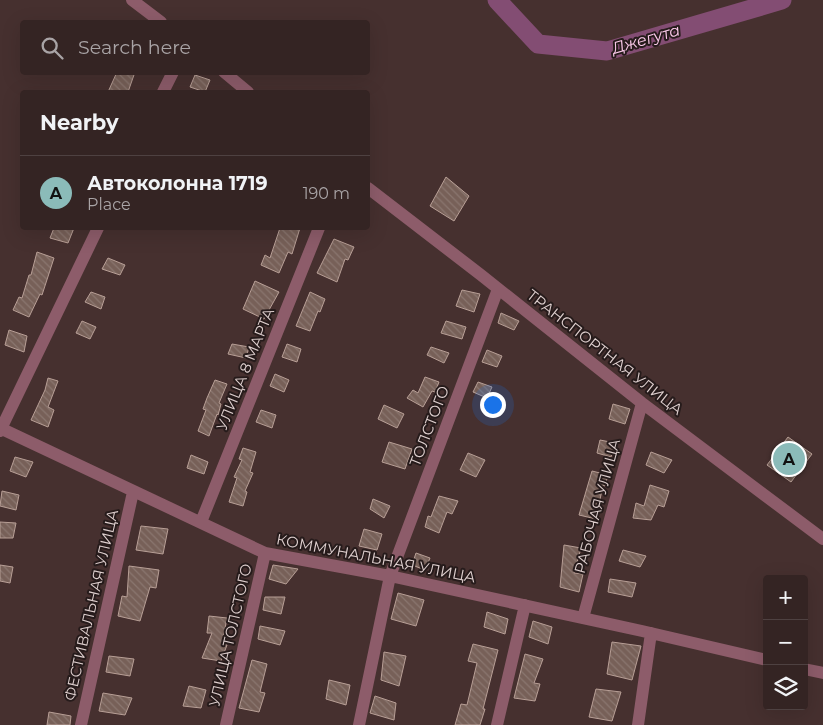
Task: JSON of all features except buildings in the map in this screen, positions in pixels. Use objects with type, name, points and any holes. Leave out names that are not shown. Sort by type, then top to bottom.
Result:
[{"type":"street","points":[[132,0],[158,20]]},
{"type":"street","points":[[164,90],[171,75]]},
{"type":"street","points":[[228,75],[246,90]]},
{"type":"street","name":"ТРАНСПОРТНАЯ УЛИЦА","points":[[370,190],[642,403],[823,539]]},
{"type":"street","points":[[0,429],[97,230]]},
{"type":"street","name":"УЛИЦА 8 МАРТА","points":[[201,522],[318,230]]},
{"type":"street","name":"ТОЛСТОГО","points":[[359,725],[390,576],[498,289]]},
{"type":"street","name":"РАБОЧАЯ УЛИЦА","points":[[583,618],[642,403]]},
{"type":"street","name":"КОММУНАЛЬНАЯ УЛИЦА","points":[[0,429],[265,553],[390,576],[763,659]]},
{"type":"street","name":"ФЕСТИВАЛЬНАЯ УЛИЦА","points":[[81,725],[133,492]]},
{"type":"street","name":"УЛИЦА ТОЛСТОГО","points":[[226,725],[265,553]]},
{"type":"street","points":[[497,725],[525,605]]},
{"type":"street","points":[[638,725],[651,633]]},
{"type":"street","points":[[808,670],[823,673]]},
{"type":"waterway","name":"Джегута","points":[[497,0],[538,44],[607,51],[782,0]]},
{"type":"place","name":"Автоколонна 1719","points":[[789,459]]}]
